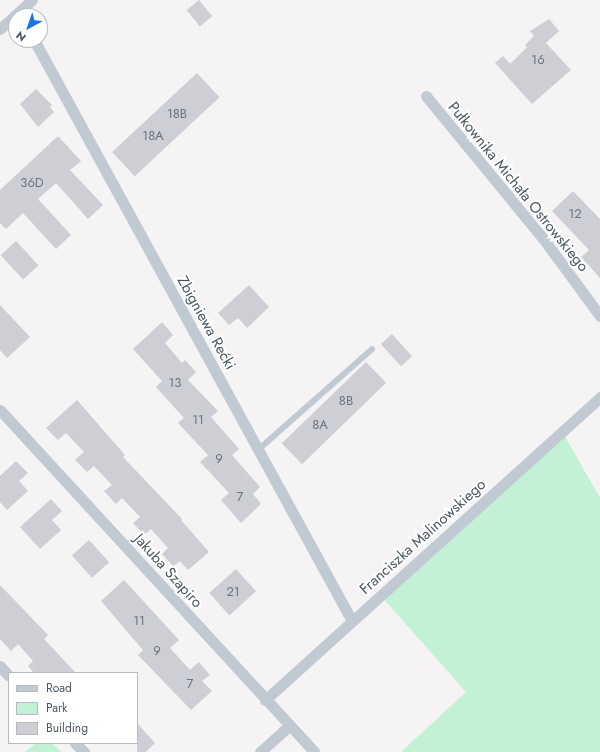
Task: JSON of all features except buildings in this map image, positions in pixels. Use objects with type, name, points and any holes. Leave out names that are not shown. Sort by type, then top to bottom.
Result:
[{"type":"street","points":[[25,8],[32,0]]},
{"type":"street","points":[[0,29],[8,23]]},
{"type":"street","name":"Zbigniewa Rećki","points":[[38,48],[352,621]]},
{"type":"street","name":"Pułkownika Michała Ostrowskiego","points":[[426,96],[542,237],[600,316]]},
{"type":"street","name":"Franciszka Malinowskiego","points":[[265,700],[600,397]]},
{"type":"street","name":"Jakuba Szapiro","points":[[0,410],[314,752]]},
{"type":"street","points":[[0,666],[8,675]]},
{"type":"street","points":[[260,752],[289,726]]},
{"type":"street","points":[[76,744],[84,752]]},
{"type":"lane","points":[[258,450],[372,349]]},
{"type":"green space","points":[[562,431],[600,498],[600,752],[401,752],[466,692],[381,596]]},
{"type":"green space","points":[[35,744],[53,744],[61,752],[25,752]]}]
